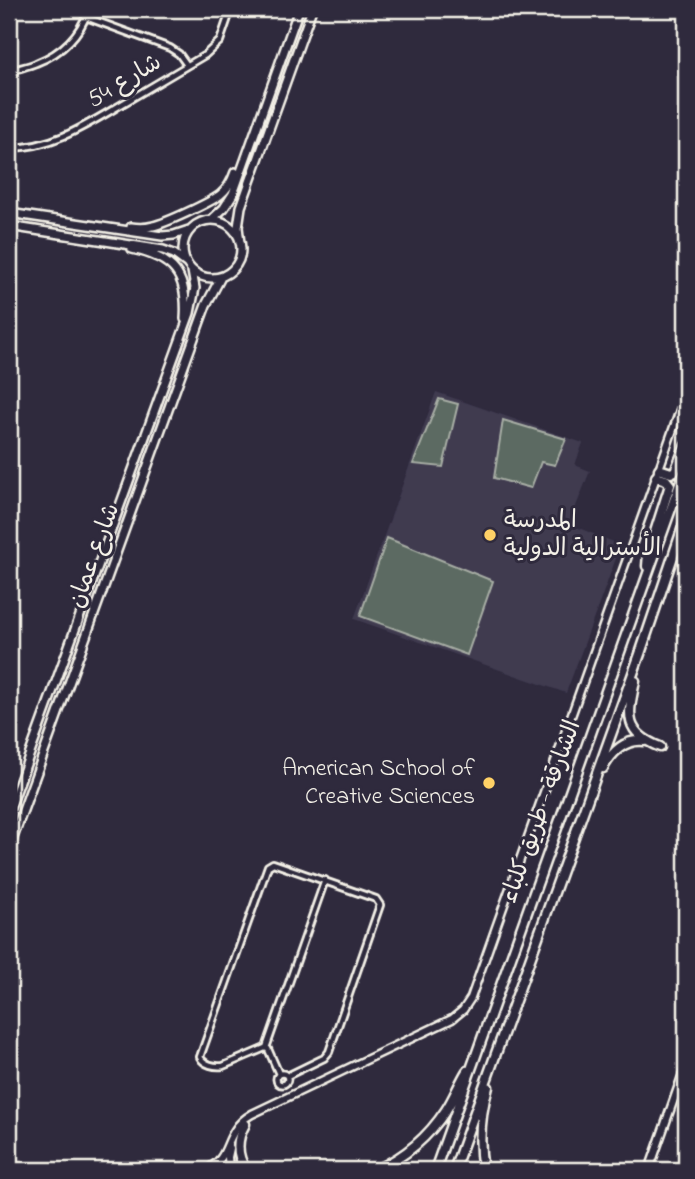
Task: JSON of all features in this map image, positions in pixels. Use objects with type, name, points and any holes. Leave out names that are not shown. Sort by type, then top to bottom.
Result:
[{"type":"highway","points":[[658,473],[675,471],[686,445]]},
{"type":"highway","name":"الشارقة - طريق كلباء","points":[[435,1170],[686,467]]},
{"type":"highway","points":[[647,575],[648,554],[670,485],[658,473]]},
{"type":"highway","name":"الشارقة - طريق كلباء","points":[[454,1170],[640,654],[686,517]]},
{"type":"highway","points":[[640,654],[630,710],[631,723],[638,736],[647,742]]},
{"type":"highway","points":[[592,788],[613,753],[623,744],[637,740],[660,747]]},
{"type":"highway","points":[[483,1170],[480,1128],[496,1049]]},
{"type":"highway","points":[[376,1170],[400,1157],[435,1126],[473,1064]]},
{"type":"highway","points":[[245,1124],[239,1136],[238,1148],[246,1170]]},
{"type":"main road","points":[[9,213],[162,236],[189,230],[211,219],[230,199],[299,9]]},
{"type":"main road","points":[[9,226],[163,250],[174,254],[192,271],[206,278],[221,277],[234,267],[241,251],[241,207],[312,9]]},
{"type":"main road","points":[[110,229],[117,225],[138,228],[153,226],[215,198],[230,184],[248,150]]},
{"type":"main road","points":[[211,219],[230,226],[240,243]]},
{"type":"main road","points":[[186,263],[183,246],[189,230]]},
{"type":"main road","points":[[115,242],[121,247],[156,255],[175,271],[186,298],[185,326]]},
{"type":"main road","name":"شارع عمان","points":[[9,811],[185,326],[194,296],[192,271]]},
{"type":"main road","name":"شارع عمان","points":[[9,849],[206,305],[221,277]]},
{"type":"street","points":[[9,70],[49,57],[64,47],[76,34],[89,9]]},
{"type":"street","name":"شارع 54","points":[[9,148],[43,144],[74,133],[187,65],[220,41],[231,9]]},
{"type":"street","points":[[86,17],[170,48],[187,65]]},
{"type":"street","points":[[209,1170],[222,1157],[239,1124],[252,1114],[452,1019],[467,1004],[686,393]]},
{"type":"street","points":[[266,1048],[223,1066],[205,1063],[200,1057],[268,866],[276,863],[376,899],[380,907],[329,1052],[324,1058],[287,1076]]},
{"type":"street","points":[[279,1074],[266,1048],[325,880]]},
{"type":"street","points":[[649,1170],[686,1065]]},
{"type":"street","points":[[279,1074],[276,1077],[277,1082],[284,1084]]},
{"type":"street","points":[[279,1074],[287,1076]]},
{"type":"street","points":[[284,1084],[287,1076]]},
{"type":"street","points":[[284,1084],[290,1095]]},
{"type":"street","points":[[229,1170],[229,1149],[237,1133],[262,1110]]},
{"type":"shaded area","name":"المدرسة الأسترالية الدولية","points":[[436,392],[583,443],[575,465],[590,471],[569,524],[621,545],[566,693],[354,619]]},
{"type":"green space","points":[[439,399],[458,404],[443,467],[413,464]]},
{"type":"green space","points":[[503,420],[566,439],[555,465],[541,462],[531,488],[494,478]]},
{"type":"green space","points":[[387,538],[493,581],[467,655],[360,616]]},
{"type":"place","name":"المدرسة الأسترالية الدولية","points":[[490,535]]},
{"type":"place","name":"American School of Creative Sciences","points":[[489,783]]}]
